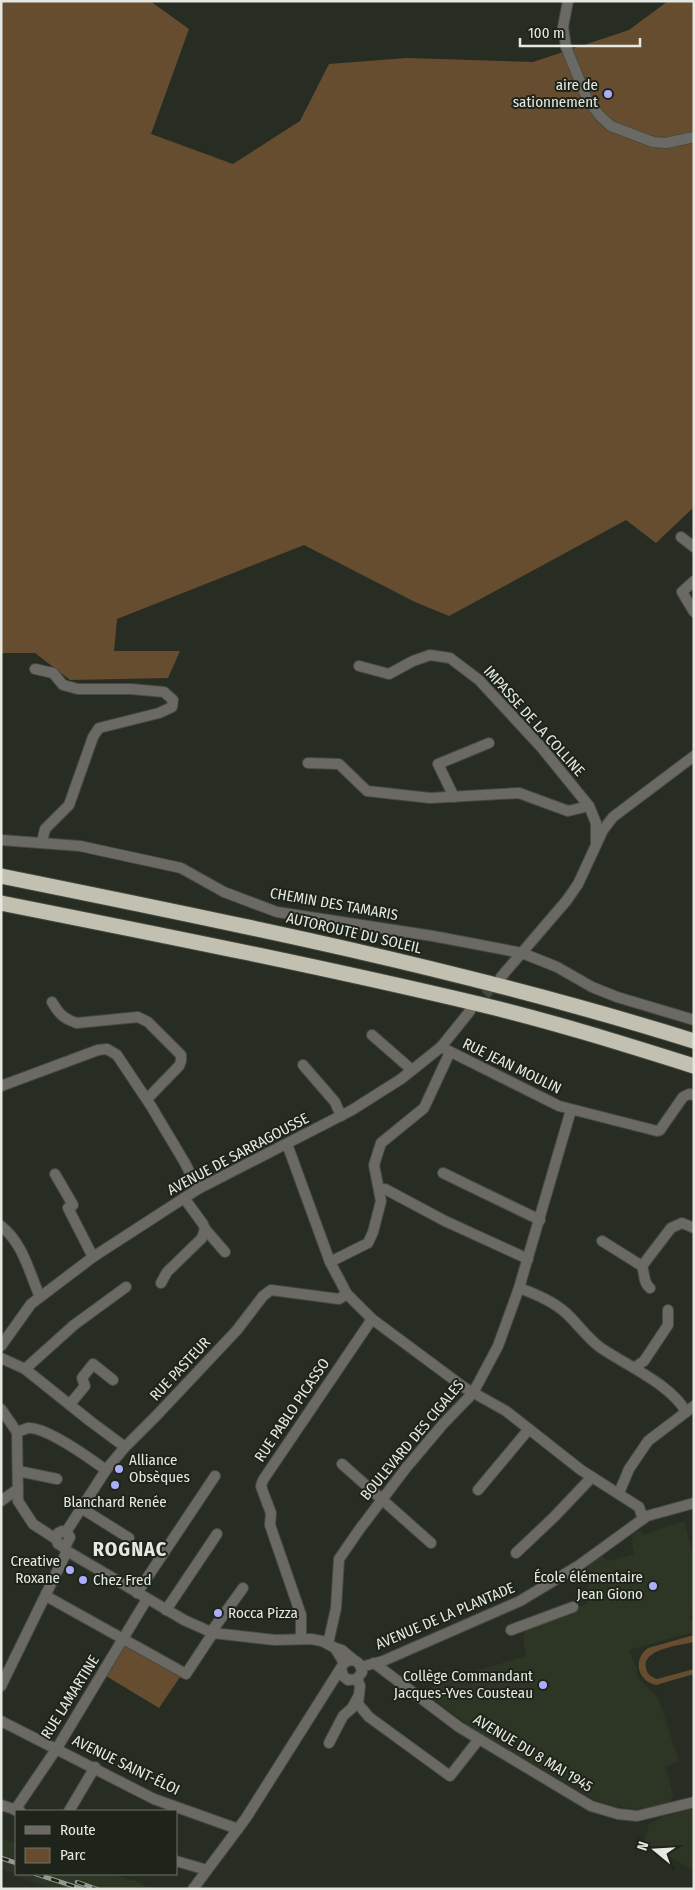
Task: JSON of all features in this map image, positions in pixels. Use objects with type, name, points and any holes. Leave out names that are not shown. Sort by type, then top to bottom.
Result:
[{"type":"highway","name":"AUTOROUTE DU SOLEIL","points":[[1,876],[208,918],[482,980],[631,1021],[694,1041]]},
{"type":"highway","points":[[1,903],[229,949],[484,1005],[603,1038],[694,1066]]},
{"type":"street","points":[[568,1],[563,27],[566,47],[588,100],[600,116],[611,126],[653,142],[666,143],[694,138]]},
{"type":"street","points":[[681,537],[694,548]]},
{"type":"street","points":[[694,580],[682,592],[694,612]]},
{"type":"street","name":"IMPASSE DE LA COLLINE","points":[[359,666],[389,674],[413,661],[430,655],[450,658],[479,680],[541,747],[589,806],[596,823],[596,845]]},
{"type":"street","points":[[35,670],[52,673],[63,685],[78,689],[131,689],[164,692],[173,700],[172,707],[159,713],[99,728],[93,737],[69,805],[46,829],[42,842]]},
{"type":"street","points":[[454,796],[438,764],[489,743]]},
{"type":"street","points":[[501,977],[567,900],[578,884],[603,830],[613,817],[694,756]]},
{"type":"street","points":[[308,763],[339,764],[367,790],[430,798],[519,793],[568,811],[589,806]]},
{"type":"street","name":"CHEMIN DES TAMARIS","points":[[1,840],[80,846],[181,868],[224,892],[278,912],[433,936],[522,953],[557,967],[592,987],[617,997],[694,1020]]},
{"type":"street","points":[[52,1002],[59,1014],[68,1021],[77,1023],[138,1016],[145,1019],[173,1046],[180,1055],[181,1061],[179,1066],[147,1099]]},
{"type":"street","name":"AVENUE DE SARRAGOUSSE","points":[[1,1346],[31,1304],[94,1257],[184,1198],[341,1116],[401,1079],[445,1049],[470,1011]]},
{"type":"street","points":[[372,1035],[412,1070]]},
{"type":"street","points":[[1,1086],[98,1050],[107,1049],[117,1054],[147,1099],[185,1163],[198,1190]]},
{"type":"street","points":[[330,1262],[368,1243],[373,1232],[381,1201],[374,1165],[378,1149],[381,1143],[424,1108],[445,1049]]},
{"type":"street","name":"RUE JEAN MOULIN","points":[[445,1049],[560,1106],[571,1110],[590,1112],[657,1131],[660,1130],[683,1097],[689,1094],[694,1095]]},
{"type":"street","points":[[303,1065],[335,1102],[341,1116]]},
{"type":"street","name":"BOULEVARD DES CIGALES","points":[[331,1646],[339,1559],[381,1500],[444,1423],[473,1393],[498,1346],[528,1260],[571,1110]]},
{"type":"street","points":[[287,1144],[330,1262],[347,1294],[372,1319],[473,1393],[506,1411],[592,1477],[639,1507],[643,1519]]},
{"type":"street","points":[[55,1174],[73,1204],[68,1208],[94,1257]]},
{"type":"street","points":[[443,1174],[540,1220]]},
{"type":"street","points":[[385,1189],[444,1221],[528,1260]]},
{"type":"street","points":[[184,1198],[203,1224],[205,1230],[225,1252]]},
{"type":"street","points":[[642,1266],[671,1228],[682,1223],[694,1228]]},
{"type":"street","points":[[1,1226],[18,1242],[40,1297]]},
{"type":"street","points":[[160,1283],[167,1272],[202,1238],[205,1230]]},
{"type":"street","points":[[602,1241],[642,1266],[645,1282],[650,1288]]},
{"type":"street","points":[[26,1369],[74,1325],[126,1287]]},
{"type":"street","points":[[519,1288],[550,1302],[566,1312],[599,1347],[634,1368],[690,1409],[648,1441],[629,1469],[619,1493]]},
{"type":"street","name":"RUE PASTEUR","points":[[61,1545],[66,1545],[70,1540],[66,1532],[106,1470],[125,1447],[237,1330],[263,1296],[271,1290],[338,1299],[347,1294]]},
{"type":"street","points":[[634,1368],[644,1361],[668,1325],[668,1310]]},
{"type":"street","name":"RUE PABLO PICASSO","points":[[297,1638],[301,1614],[270,1524],[271,1513],[261,1486],[263,1480],[372,1319]]},
{"type":"street","points":[[1,1358],[26,1369],[125,1447]]},
{"type":"street","points":[[70,1404],[85,1386],[82,1378],[93,1364],[113,1380]]},
{"type":"street","points":[[1,1409],[17,1432],[18,1501],[33,1524],[61,1545],[137,1593],[166,1610],[213,1633],[275,1640],[297,1638],[322,1641],[342,1650],[350,1664],[362,1672],[321,1698]]},
{"type":"street","points":[[17,1432],[29,1428],[39,1430],[67,1444],[106,1470]]},
{"type":"street","points":[[478,1490],[529,1429]]},
{"type":"street","points":[[342,1464],[431,1543]]},
{"type":"street","points":[[18,1471],[57,1479]]},
{"type":"street","points":[[137,1593],[215,1476]]},
{"type":"street","points":[[516,1553],[592,1477]]},
{"type":"street","points":[[1,1501],[18,1489]]},
{"type":"street","name":"AVENUE DE LA PLANTADE","points":[[350,1664],[374,1663],[421,1645],[520,1601],[578,1566],[647,1516],[694,1503]]},
{"type":"street","points":[[81,1508],[129,1538]]},
{"type":"street","points":[[166,1610],[217,1534]]},
{"type":"street","points":[[1,1686],[46,1596],[61,1545]]},
{"type":"street","points":[[46,1596],[186,1674],[213,1633],[214,1628],[243,1588]]},
{"type":"street","name":"RUE LAMARTINE","points":[[17,1810],[148,1599]]},
{"type":"street","points":[[511,1630],[573,1607]]},
{"type":"street","name":"AVENUE DU 8 MAI 1945","points":[[374,1663],[459,1727],[591,1806],[618,1814],[637,1816],[694,1802]]},
{"type":"street","points":[[350,1664],[343,1676],[352,1679],[360,1686],[358,1704],[360,1708],[369,1717],[450,1776],[479,1739]]},
{"type":"street","points":[[193,1889],[238,1829],[321,1698],[350,1664]]},
{"type":"street","points":[[329,1743],[343,1716],[352,1708],[359,1696]]},
{"type":"street","name":"AVENUE SAINT-ÉLOI","points":[[1,1721],[95,1767],[154,1799],[238,1829]]},
{"type":"street","points":[[70,1810],[95,1767]]},
{"type":"street","points":[[1,1805],[17,1810]]},
{"type":"street","points":[[178,1862],[207,1870]]},
{"type":"shaded area","name":"Collège Commandant Jacques-Yves Cousteau","points":[[684,1521],[694,1557],[694,1610],[689,1619],[694,1622],[694,1632],[629,1650],[637,1670],[636,1675],[659,1699],[679,1762],[665,1766],[673,1795],[669,1803],[635,1809],[613,1806],[593,1799],[475,1730],[426,1693],[432,1687],[448,1682],[448,1679],[526,1656],[523,1638],[526,1629],[569,1614],[571,1610],[588,1603],[587,1566],[602,1556],[607,1561],[634,1554],[631,1540],[633,1539],[632,1534],[641,1530],[644,1535]]},
{"type":"shaded area","points":[[694,1808],[694,1871],[644,1842],[649,1824],[664,1816]]},
{"type":"shaded area","points":[[1,1839],[15,1843],[15,1874],[1,1869]]},
{"type":"shaded area","points":[[115,1875],[136,1881],[150,1889],[55,1889],[15,1876]]},
{"type":"green space","points":[[1,1],[150,1],[189,29],[151,134],[233,164],[300,121],[329,64],[407,58],[533,62],[629,30],[668,1],[694,1],[694,507],[656,543],[626,520],[449,616],[415,602],[304,545],[117,619],[114,651],[180,651],[168,678],[70,680],[35,653],[1,653]]},
{"type":"green space","points":[[694,1635],[694,1642],[663,1649],[650,1656],[646,1662],[646,1668],[650,1675],[657,1679],[694,1669],[694,1674],[656,1685],[650,1683],[641,1675],[639,1670],[640,1658],[648,1648]]},
{"type":"green space","points":[[125,1645],[180,1677],[159,1708],[106,1676]]},
{"type":"tunnel","points":[[475,1006],[497,982]]},
{"type":"railway","points":[[1,1858],[15,1863]]},
{"type":"railway","points":[[39,1875],[82,1889]]},
{"type":"railway","points":[[77,1882],[97,1889]]},
{"type":"place","name":"aire de sationnement","points":[[608,94]]},
{"type":"place","name":"Alliance Obsèques","points":[[119,1469]]},
{"type":"place","name":"Blanchard Renée","points":[[115,1485]]},
{"type":"place","name":"Creative Roxane","points":[[70,1570]]},
{"type":"place","name":"Chez Fred","points":[[83,1580]]},
{"type":"place","name":"École élémentaire Jean Giono","points":[[653,1586]]},
{"type":"place","name":"Rocca Pizza","points":[[218,1613]]},
{"type":"place","name":"Collège Commandant Jacques-Yves Cousteau","points":[[543,1685]]},
{"type":"district","name":"ROGNAC","points":[[130,1549]]}]
